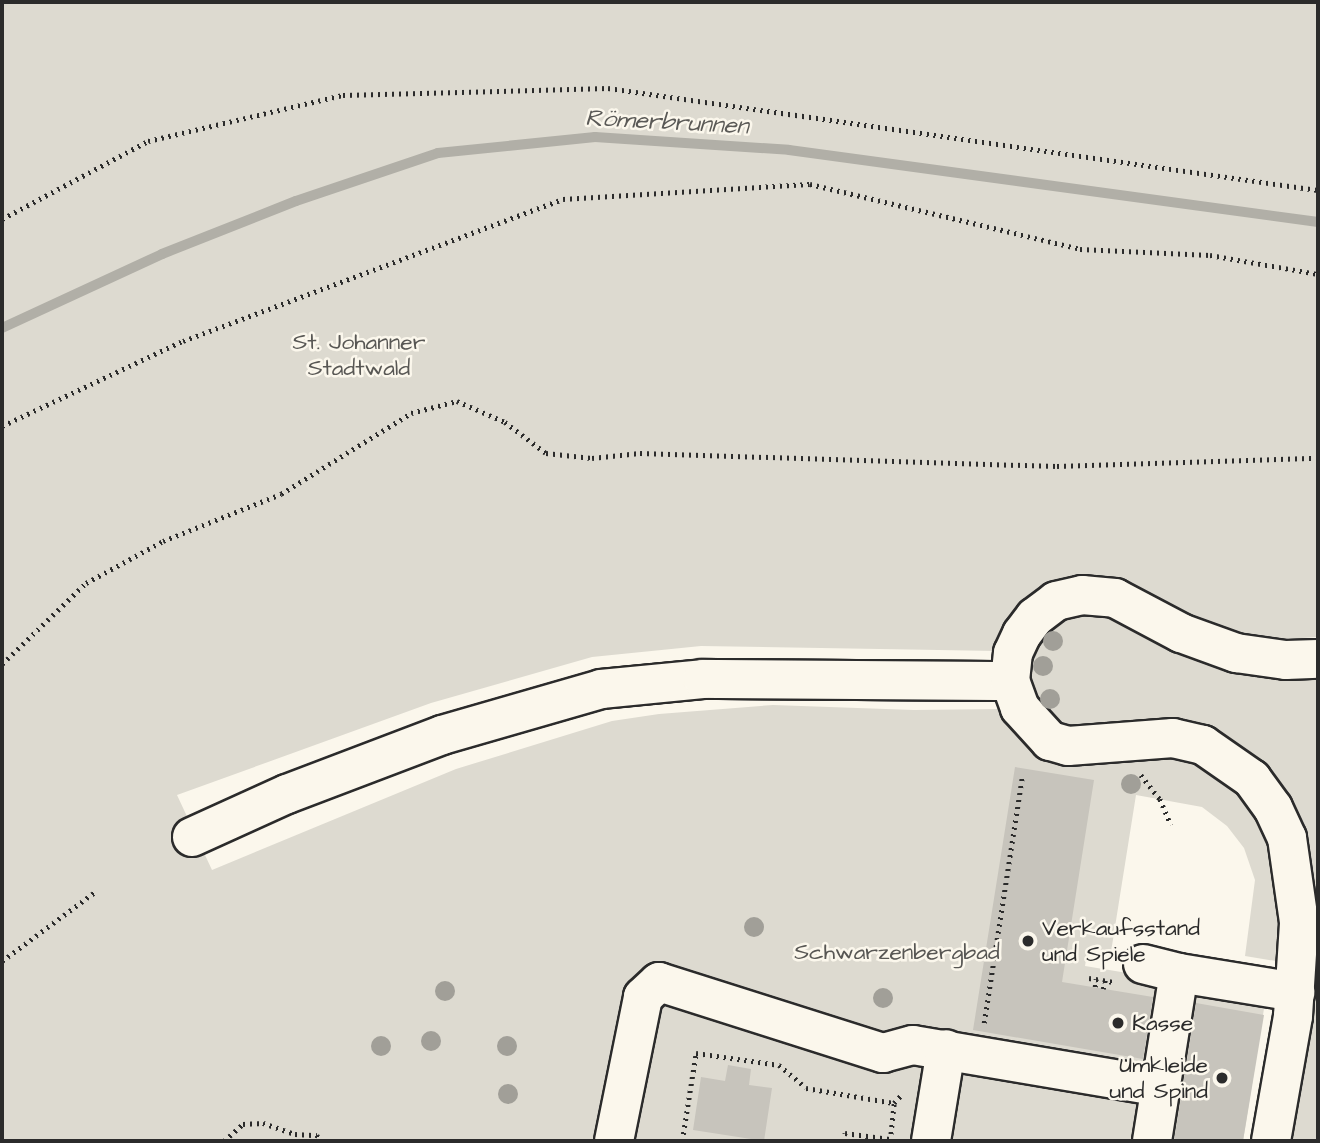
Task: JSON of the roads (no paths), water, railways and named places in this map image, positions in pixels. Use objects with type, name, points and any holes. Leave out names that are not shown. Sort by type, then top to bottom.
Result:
[{"type":"street","points":[[1271,1141],[1295,992],[1299,922],[1287,838],[1273,808],[1259,789],[1228,760],[1203,745],[1173,738],[1068,746],[1050,741],[1020,708],[1010,681],[1013,653],[1022,634],[1035,617],[1056,601],[1082,595],[1115,598],[1181,633],[1236,653],[1286,660],[1318,659]]},
{"type":"street","points":[[192,837],[287,794],[442,735],[601,689],[703,679],[1010,681]]},
{"type":"street","points":[[1152,1141],[1171,1021],[1161,969],[1295,992]]},
{"type":"street","points":[[614,1141],[643,997],[659,982],[883,1053],[913,1045],[946,1049],[1161,1087]]},
{"type":"street","points":[[931,1141],[946,1049]]},
{"type":"waterway","name":"Römerbrunnen","points":[[2,328],[162,254],[296,201],[438,153],[595,137],[789,150],[1318,222]]},
{"type":"place","name":"Verkaufsstand und Spiele","points":[[1028,941]]},
{"type":"place","name":"Kasse","points":[[1118,1023]]},
{"type":"place","name":"Umkleide und Spind","points":[[1222,1078]]},
{"type":"park label","name":"St. Johanner Stadtwald","points":[[359,355]]},
{"type":"park label","name":"Schwarzenbergbad","points":[[897,952]]}]
